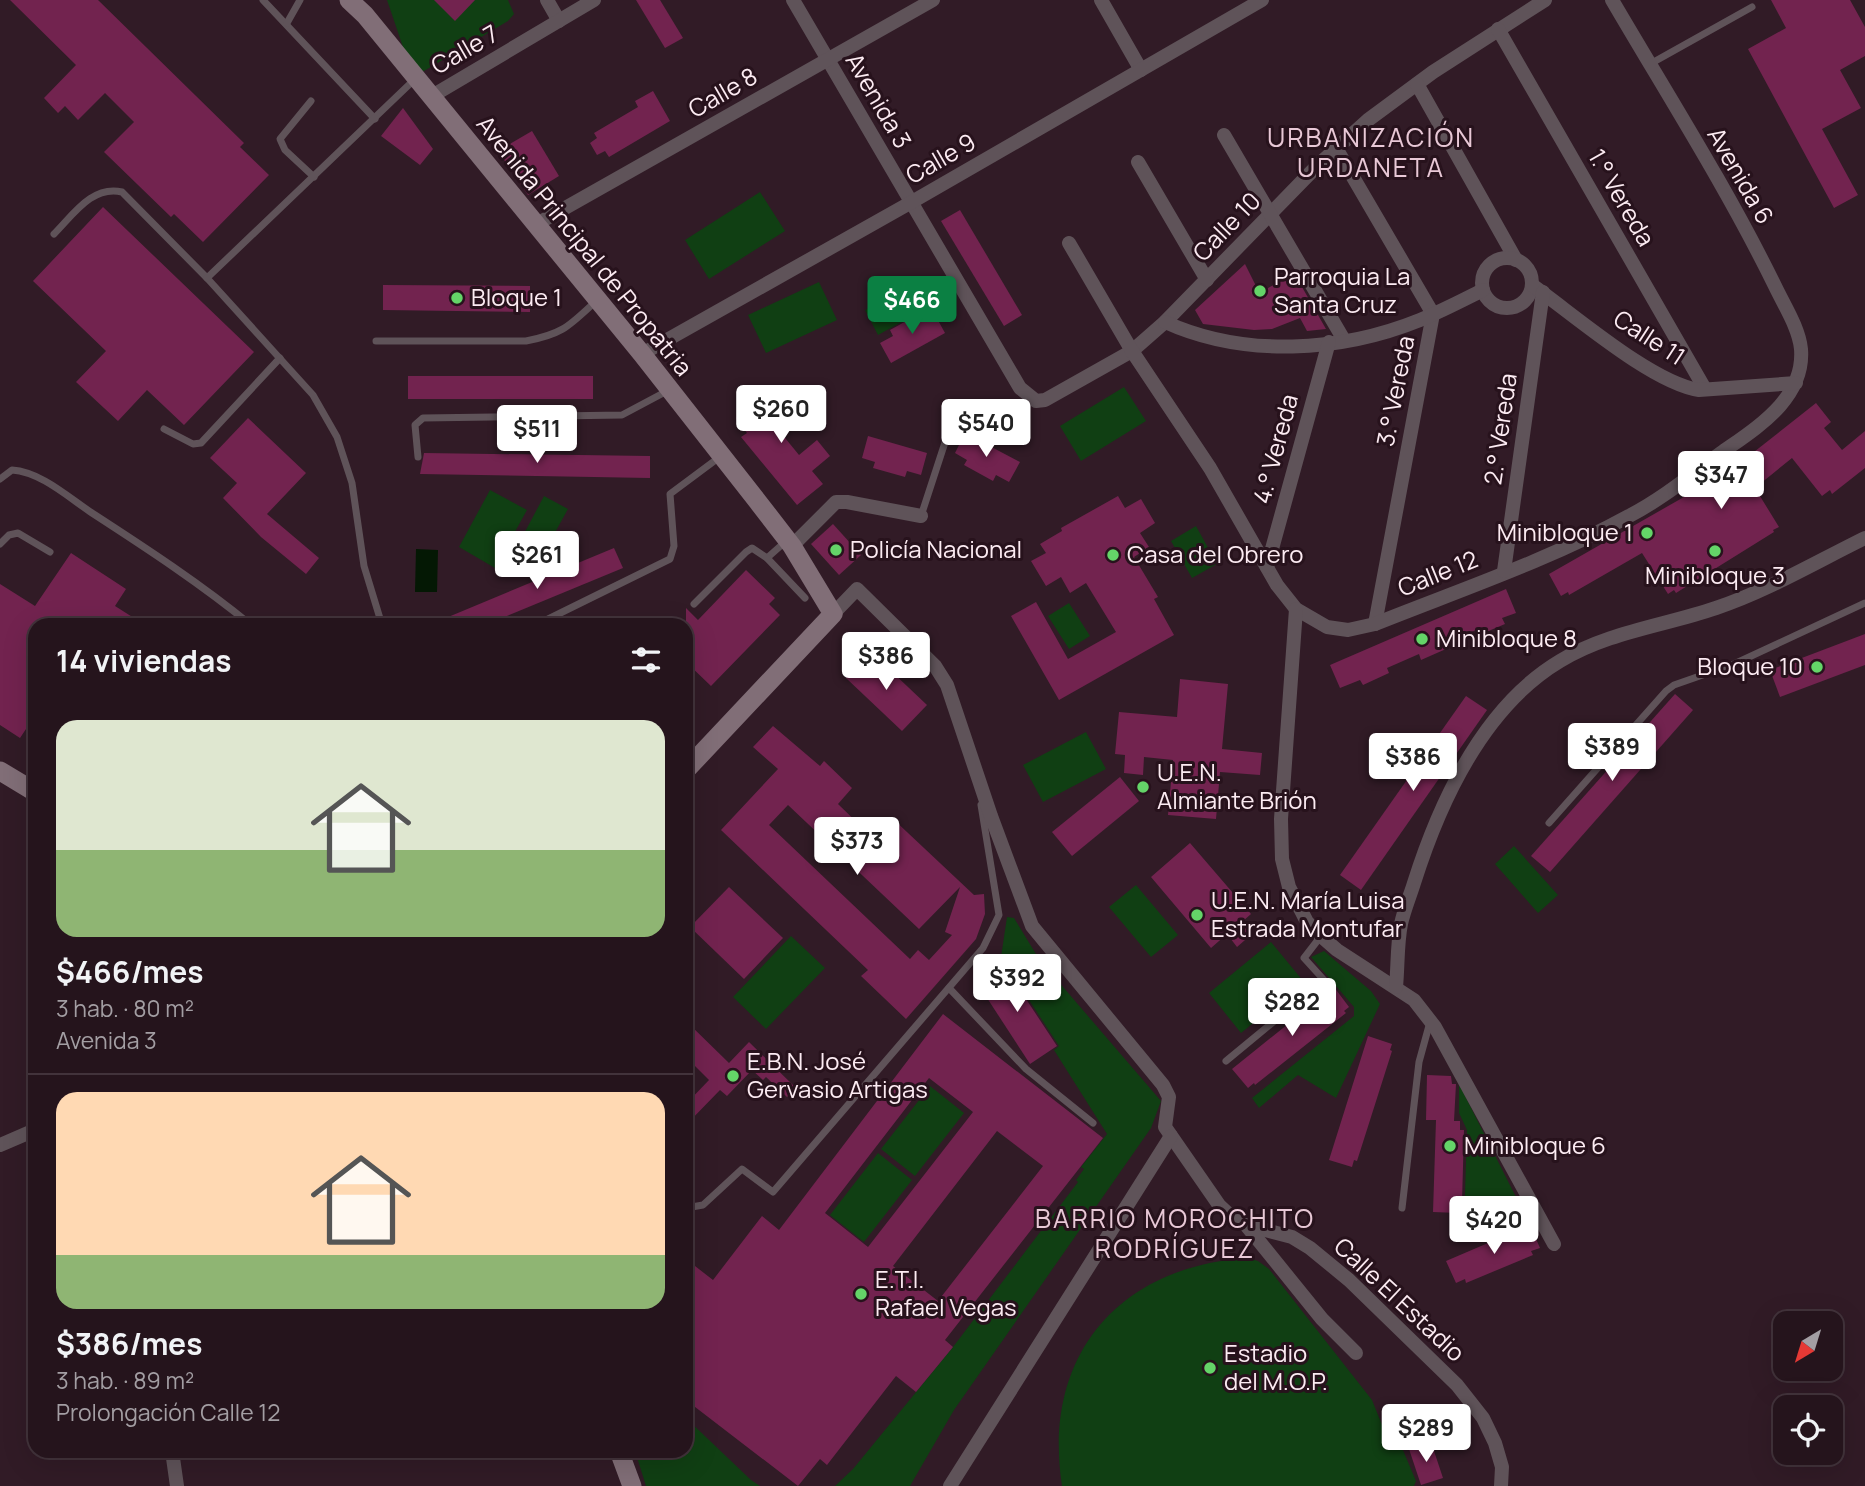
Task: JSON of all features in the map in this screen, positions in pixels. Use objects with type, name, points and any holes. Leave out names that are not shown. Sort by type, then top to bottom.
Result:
[{"type":"main road","name":"Avenida Principal de Propatria","points":[[349,0],[363,8],[416,79],[642,354],[789,543],[833,614]]},
{"type":"main road","points":[[693,764],[833,614]]},
{"type":"main road","points":[[0,771],[28,788]]},
{"type":"main road","points":[[622,1458],[632,1486]]},
{"type":"street","points":[[547,0],[559,21]]},
{"type":"street","name":"Calle 7","points":[[432,96],[594,0]]},
{"type":"street","name":"Avenida 3","points":[[793,0],[1020,388],[1036,401]]},
{"type":"street","name":"Calle 8","points":[[536,225],[933,0]]},
{"type":"street","points":[[1101,0],[1141,70]]},
{"type":"street","name":"Calle 9","points":[[642,354],[1262,0]]},
{"type":"street","name":"Calle 10","points":[[1036,401],[1045,400],[1132,351],[1165,322],[1336,148],[1417,84],[1545,0]]},
{"type":"street","name":"Avenida 6","points":[[1612,0],[1762,261],[1792,322],[1801,348],[1796,383]]},
{"type":"street","name":"1.° Vereda","points":[[1498,29],[1705,389]]},
{"type":"street","points":[[1417,84],[1516,260]]},
{"type":"street","points":[[1224,135],[1271,214],[1337,341]]},
{"type":"street","name":"3.° Vereda","points":[[1336,148],[1433,314],[1376,624]]},
{"type":"street","points":[[1138,162],[1207,280]]},
{"type":"street","points":[[1069,243],[1132,351],[1210,468],[1267,568],[1296,609],[1281,819],[1282,859],[1289,887],[1299,908],[1307,922],[1337,950],[1414,999],[1430,1021],[1554,1244]]},
{"type":"street","points":[[1516,260],[1501,259],[1488,268],[1484,274],[1483,290],[1492,302],[1506,308],[1514,307],[1537,289]]},
{"type":"street","name":"Calle 11","points":[[1516,260],[1528,270],[1537,289],[1651,371],[1685,388],[1796,383]]},
{"type":"street","name":"2.° Vereda","points":[[1504,572],[1537,289]]},
{"type":"street","points":[[1165,322],[1195,336],[1237,345],[1295,346],[1380,333],[1433,314],[1483,290]]},
{"type":"street","name":"4.° Vereda","points":[[1267,568],[1337,341]]},
{"type":"street","name":"Calle 12","points":[[1296,609],[1327,627],[1348,630],[1376,624],[1607,527],[1661,498],[1773,414],[1796,383]]},
{"type":"street","points":[[789,543],[836,502],[921,516]]},
{"type":"street","points":[[1396,987],[1401,923],[1424,851],[1460,774],[1483,737],[1520,690],[1562,660],[1594,644],[1634,629],[1719,607],[1865,538]]},
{"type":"street","points":[[833,614],[857,589],[935,666],[947,685],[1032,926],[1163,1085],[1169,1097],[1168,1132],[950,1486]]},
{"type":"street","name":"Calle El Estadio","points":[[1168,1132],[1219,1205],[1234,1219],[1246,1225],[1292,1237],[1310,1248],[1349,1280],[1449,1376],[1483,1418],[1502,1467],[1501,1486]]},
{"type":"street","points":[[0,1144],[28,1133]]},
{"type":"street","points":[[1246,1225],[1322,1319],[1356,1353]]},
{"type":"street","points":[[173,1458],[177,1486]]},
{"type":"lane","points":[[263,0],[375,119]]},
{"type":"lane","points":[[286,23],[300,0]]},
{"type":"lane","points":[[1650,65],[1752,7]]},
{"type":"lane","points":[[207,278],[416,79]]},
{"type":"lane","points":[[311,101],[281,139],[285,150],[314,177]]},
{"type":"lane","points":[[54,233],[95,194],[108,189],[122,192],[207,278],[313,395],[337,438],[352,483],[364,566],[380,618]]},
{"type":"lane","points":[[376,341],[526,341],[550,337],[562,332],[596,301]]},
{"type":"lane","points":[[164,429],[193,444],[201,443],[280,358]]},
{"type":"lane","points":[[418,457],[415,425],[423,418],[622,415],[669,390]]},
{"type":"lane","points":[[921,516],[953,421]]},
{"type":"lane","points":[[550,618],[670,559],[674,546],[670,494],[721,456]]},
{"type":"lane","points":[[0,479],[12,470],[23,471],[46,482],[170,563],[242,618]]},
{"type":"lane","points":[[0,544],[9,535],[18,533],[50,552]]},
{"type":"lane","points":[[767,558],[789,543]]},
{"type":"lane","points":[[694,604],[749,549],[756,550],[767,558],[805,598]]},
{"type":"lane","points":[[1549,824],[1674,685],[1734,664],[1865,603]]},
{"type":"lane","points":[[693,1207],[703,1205],[742,1169],[773,1192],[983,948],[999,915],[973,760]]},
{"type":"lane","points":[[1226,1061],[1324,980],[1304,958],[1321,936]]},
{"type":"lane","points":[[949,988],[1026,1069],[1093,1123]]},
{"type":"lane","points":[[1402,1208],[1419,1062],[1430,1021]]},
{"type":"green space","points":[[387,0],[508,0],[514,14],[508,21],[419,74],[404,50]]},
{"type":"green space","points":[[760,192],[785,231],[709,279],[685,240]]},
{"type":"green space","points":[[919,280],[932,305],[878,335],[865,310]]},
{"type":"green space","points":[[819,282],[837,320],[766,353],[748,315]]},
{"type":"green space","points":[[1124,387],[1146,421],[1081,461],[1060,426]]},
{"type":"green space","points":[[490,490],[527,510],[495,568],[459,547]]},
{"type":"green space","points":[[544,496],[568,509],[542,556],[519,543]]},
{"type":"green space","points":[[1196,526],[1217,564],[1192,578],[1171,541]]},
{"type":"green space","points":[[1069,603],[1090,636],[1069,649],[1048,616]]},
{"type":"green space","points":[[1086,732],[1106,769],[1043,802],[1023,765]]},
{"type":"green space","points":[[1514,846],[1558,895],[1538,913],[1495,864]]},
{"type":"green space","points":[[1136,885],[1178,935],[1151,957],[1109,907]]},
{"type":"green space","points":[[1007,917],[1014,918],[1039,959],[1161,1101],[1151,1128],[954,1410],[910,1486],[835,1486],[853,1469],[953,1347],[1078,1182],[1076,1180],[1084,1169],[1081,1167],[1107,1134],[1054,1050],[1059,1046],[1001,957]]},
{"type":"green space","points":[[791,936],[825,968],[766,1029],[733,997]]},
{"type":"green space","points":[[1271,942],[1304,982],[1241,1033],[1209,993]]},
{"type":"green space","points":[[1324,951],[1371,991],[1380,1004],[1336,1098],[1298,1075],[1259,1108],[1252,1098],[1354,1016],[1354,1007],[1311,957]]},
{"type":"green space","points":[[1459,1084],[1525,1215],[1464,1225],[1467,1130],[1459,1113]]},
{"type":"green space","points":[[930,1086],[964,1113],[915,1176],[881,1149]]},
{"type":"green space","points":[[878,1153],[912,1180],[864,1242],[830,1215]]},
{"type":"green space","name":"Estadio del M.O.P.","points":[[1247,1258],[1258,1261],[1269,1269],[1372,1400],[1391,1447],[1400,1443],[1416,1481],[1414,1486],[1062,1486],[1059,1440],[1064,1397],[1077,1360],[1098,1327],[1126,1300],[1160,1279],[1201,1265]]},
{"type":"green space","points":[[693,1425],[760,1486],[646,1486],[637,1458],[693,1458]]},
{"type":"shaded area","points":[[416,549],[438,550],[437,592],[415,592]]},
{"type":"building","points":[[10,0],[98,0],[244,143],[240,147],[269,175],[203,242],[174,214],[171,217],[104,152],[134,122],[105,93],[78,120],[65,106],[58,113],[44,98],[76,65]]},
{"type":"building","points":[[434,0],[475,0],[455,21]]},
{"type":"building","points":[[636,0],[660,0],[683,38],[665,48]]},
{"type":"building","points":[[1771,0],[1850,0],[1865,27],[1865,56],[1840,70],[1861,108],[1822,129],[1858,195],[1834,208],[1748,49],[1786,28]]},
{"type":"building","points":[[653,91],[670,121],[609,157],[605,151],[597,155],[590,143],[597,138],[594,133],[638,107],[635,101]]},
{"type":"building","points":[[403,108],[433,149],[420,165],[381,136]]},
{"type":"building","points":[[532,131],[559,176],[528,195],[498,151]]},
{"type":"building","points":[[103,207],[254,352],[184,425],[147,390],[118,421],[76,382],[106,351],[33,281]]},
{"type":"building","points":[[960,210],[1022,315],[1004,326],[941,221]]},
{"type":"building","name":"Parroquia La Santa Cruz","points":[[1245,264],[1258,290],[1262,288],[1263,291],[1294,273],[1326,329],[1307,331],[1300,318],[1272,329],[1254,330],[1203,324],[1195,310]]},
{"type":"building","name":"Bloque 1","points":[[383,285],[530,286],[530,312],[383,310]]},
{"type":"building","points":[[934,313],[945,333],[891,363],[880,343],[893,336],[890,330],[919,314],[922,320]]},
{"type":"building","points":[[408,376],[593,376],[593,399],[408,399]]},
{"type":"building","points":[[775,386],[800,418],[781,433],[799,455],[817,440],[830,456],[812,471],[823,484],[797,505],[741,437],[747,433],[736,418]]},
{"type":"building","points":[[1816,403],[1831,422],[1824,428],[1842,450],[1865,431],[1865,468],[1832,494],[1830,490],[1822,496],[1792,458],[1755,488],[1779,527],[1676,593],[1674,590],[1668,594],[1642,553],[1569,595],[1568,592],[1561,596],[1549,574],[1747,461],[1745,459]]},
{"type":"building","points":[[248,418],[306,473],[267,514],[319,558],[306,574],[261,537],[223,498],[237,483],[210,458]]},
{"type":"building","points":[[965,433],[1020,462],[1009,482],[996,475],[993,481],[964,465],[967,460],[955,453]]},
{"type":"building","points":[[868,436],[927,453],[921,475],[907,471],[905,477],[873,468],[875,462],[862,458]]},
{"type":"building","points":[[424,453],[650,456],[650,478],[420,474]]},
{"type":"building","points":[[1118,496],[1125,508],[1141,499],[1155,523],[1140,533],[1149,547],[1134,557],[1158,597],[1154,599],[1174,635],[1059,700],[1011,616],[1036,602],[1068,659],[1116,632],[1086,583],[1070,593],[1061,577],[1046,586],[1031,561],[1046,553],[1040,544],[1062,531],[1061,528]]},
{"type":"building","name":"Policía Nacional","points":[[833,524],[861,555],[839,575],[811,544]]},
{"type":"building","points":[[614,548],[623,568],[502,618],[446,618]]},
{"type":"building","points":[[71,553],[126,589],[115,606],[134,618],[28,618],[28,726],[20,738],[0,725],[0,584],[35,606]]},
{"type":"building","points":[[746,570],[775,598],[769,604],[780,615],[711,686],[693,669],[693,618],[686,618],[686,608],[698,620]]},
{"type":"building","name":"Minibloque 8","points":[[1506,589],[1516,613],[1502,618],[1505,624],[1479,635],[1476,630],[1444,644],[1446,649],[1421,660],[1419,654],[1387,668],[1389,673],[1363,685],[1360,680],[1340,688],[1330,665]]},
{"type":"building","name":"Bloque 10","points":[[1865,634],[1865,665],[1780,697],[1770,670]]},
{"type":"building","points":[[871,652],[927,705],[902,731],[846,678]]},
{"type":"building","points":[[1180,679],[1228,684],[1222,749],[1262,753],[1260,775],[1220,772],[1216,819],[1168,815],[1173,760],[1144,757],[1143,775],[1124,773],[1125,755],[1115,754],[1119,712],[1177,717]]},
{"type":"building","points":[[1675,694],[1693,710],[1550,872],[1531,856]]},
{"type":"building","points":[[1466,696],[1487,710],[1361,890],[1340,875]]},
{"type":"building","points":[[773,726],[820,766],[824,761],[852,788],[838,804],[872,837],[891,817],[974,895],[984,894],[985,914],[976,939],[906,1019],[861,976],[868,970],[721,830],[778,769],[753,747]],"holes":[[[788,805],[919,929],[960,887],[945,932],[952,935],[929,960],[918,950],[910,959],[769,825]]]},
{"type":"building","points":[[1120,777],[1139,801],[1072,856],[1052,832]]},
{"type":"building","points":[[1190,843],[1251,914],[1243,921],[1253,933],[1237,947],[1227,934],[1211,948],[1151,877]]},
{"type":"building","points":[[729,887],[783,938],[744,979],[693,930],[693,924]]},
{"type":"building","points":[[1003,964],[1057,1046],[1030,1064],[976,981]]},
{"type":"building","points":[[1334,987],[1349,1007],[1344,1011],[1346,1013],[1248,1088],[1232,1069]]},
{"type":"building","points":[[943,1014],[1103,1138],[945,1340],[953,1347],[916,1392],[896,1376],[827,1465],[820,1459],[798,1486],[693,1405],[693,1264],[713,1280],[762,1216],[779,1230]],"holes":[[[929,1078],[973,1112],[868,1247],[825,1213]],[[997,1131],[1043,1166],[938,1301],[893,1266]]]},
{"type":"building","points":[[693,1028],[729,1063],[749,1042],[796,1088],[787,1097],[766,1077],[763,1080],[752,1070],[727,1096],[720,1090],[693,1118],[693,1097],[709,1080],[693,1064]]},
{"type":"building","points":[[1368,1036],[1392,1044],[1392,1051],[1357,1161],[1354,1160],[1352,1167],[1329,1160]]},
{"type":"building","name":"Minibloque 6","points":[[1427,1075],[1451,1076],[1452,1084],[1456,1084],[1454,1121],[1460,1121],[1460,1130],[1464,1130],[1462,1203],[1458,1203],[1458,1213],[1433,1212],[1436,1120],[1426,1120]]},
{"type":"building","points":[[1530,1225],[1540,1248],[1531,1251],[1533,1255],[1466,1283],[1465,1279],[1456,1283],[1446,1261]]},
{"type":"building","points":[[1431,1442],[1443,1478],[1421,1485],[1409,1449]]},
{"type":"place","name":"Parroquia La Santa Cruz","points":[[1260,291]]},
{"type":"place","name":"Bloque 1","points":[[457,298]]},
{"type":"place","name":"Minibloque 1","points":[[1647,533]]},
{"type":"place","name":"Policía Nacional","points":[[836,550]]},
{"type":"place","name":"Minibloque 3","points":[[1715,551]]},
{"type":"place","name":"Casa del Obrero","points":[[1113,555]]},
{"type":"place","name":"Minibloque 8","points":[[1422,639]]},
{"type":"place","name":"Bloque 10","points":[[1817,667]]},
{"type":"place","name":"U.E.N. Almiante Brión","points":[[1143,787]]},
{"type":"place","name":"U.E.N. María Luisa Estrada Montufar","points":[[1197,915]]},
{"type":"place","name":"E.B.N. José Gervasio Artigas","points":[[733,1076]]},
{"type":"place","name":"Minibloque 6","points":[[1450,1146]]},
{"type":"place","name":"E.T.I. Rafael Vegas","points":[[861,1294]]},
{"type":"place","name":"Estadio del M.O.P.","points":[[1210,1368]]},
{"type":"district","name":"URBANIZACIÓN URDANETA","points":[[1371,153]]},
{"type":"district","name":"BARRIO MOROCHITO RODRÍGUEZ","points":[[1175,1234]]}]
